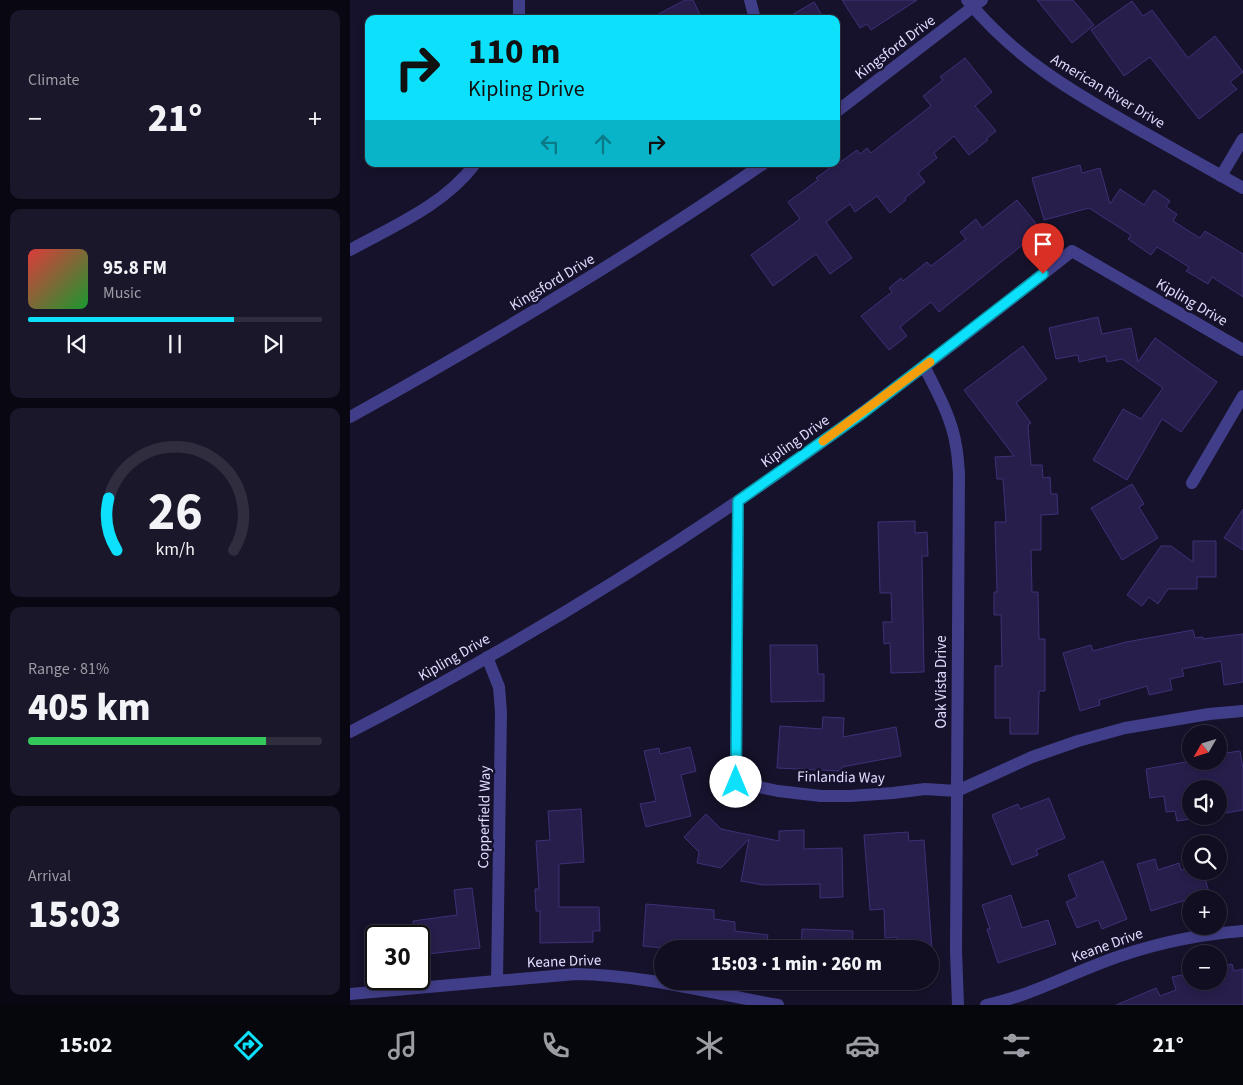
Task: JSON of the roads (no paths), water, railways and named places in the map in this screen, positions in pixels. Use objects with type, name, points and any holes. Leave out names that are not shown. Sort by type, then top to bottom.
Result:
[{"type":"street","points":[[519,15],[520,0]]},
{"type":"street","points":[[750,0],[754,15]]},
{"type":"street","name":"Kingsford Drive","points":[[840,109],[974,3]]},
{"type":"street","name":"American River Drive","points":[[974,3],[1013,48],[1072,92],[1243,188]]},
{"type":"street","points":[[1221,176],[1243,139]]},
{"type":"street","points":[[350,250],[428,207],[450,191],[472,167]]},
{"type":"street","name":"Kingsford Drive","points":[[350,417],[465,353],[595,275],[760,167]]},
{"type":"street","name":"Kipling Drive","points":[[350,732],[487,657],[576,605],[738,501],[835,433],[1072,251],[1243,350]]},
{"type":"street","name":"Oak Vista Drive","points":[[924,366],[944,406],[953,432],[958,474],[956,950],[958,1005]]},
{"type":"street","points":[[1192,483],[1243,396]]},
{"type":"street","name":"Finlandia Way","points":[[738,501],[736,782],[778,791],[821,796],[893,794],[925,789],[957,791],[1032,757],[1078,741],[1125,728],[1208,714],[1243,711]]},
{"type":"street","name":"Copperfield Way","points":[[487,657],[499,687],[501,712],[497,980]]},
{"type":"street","name":"Keane Drive","points":[[986,1005],[1034,990],[1122,955],[1149,947],[1215,933],[1243,931]]},
{"type":"street","name":"Keane Drive","points":[[350,994],[576,974],[628,977],[778,1005]]}]
